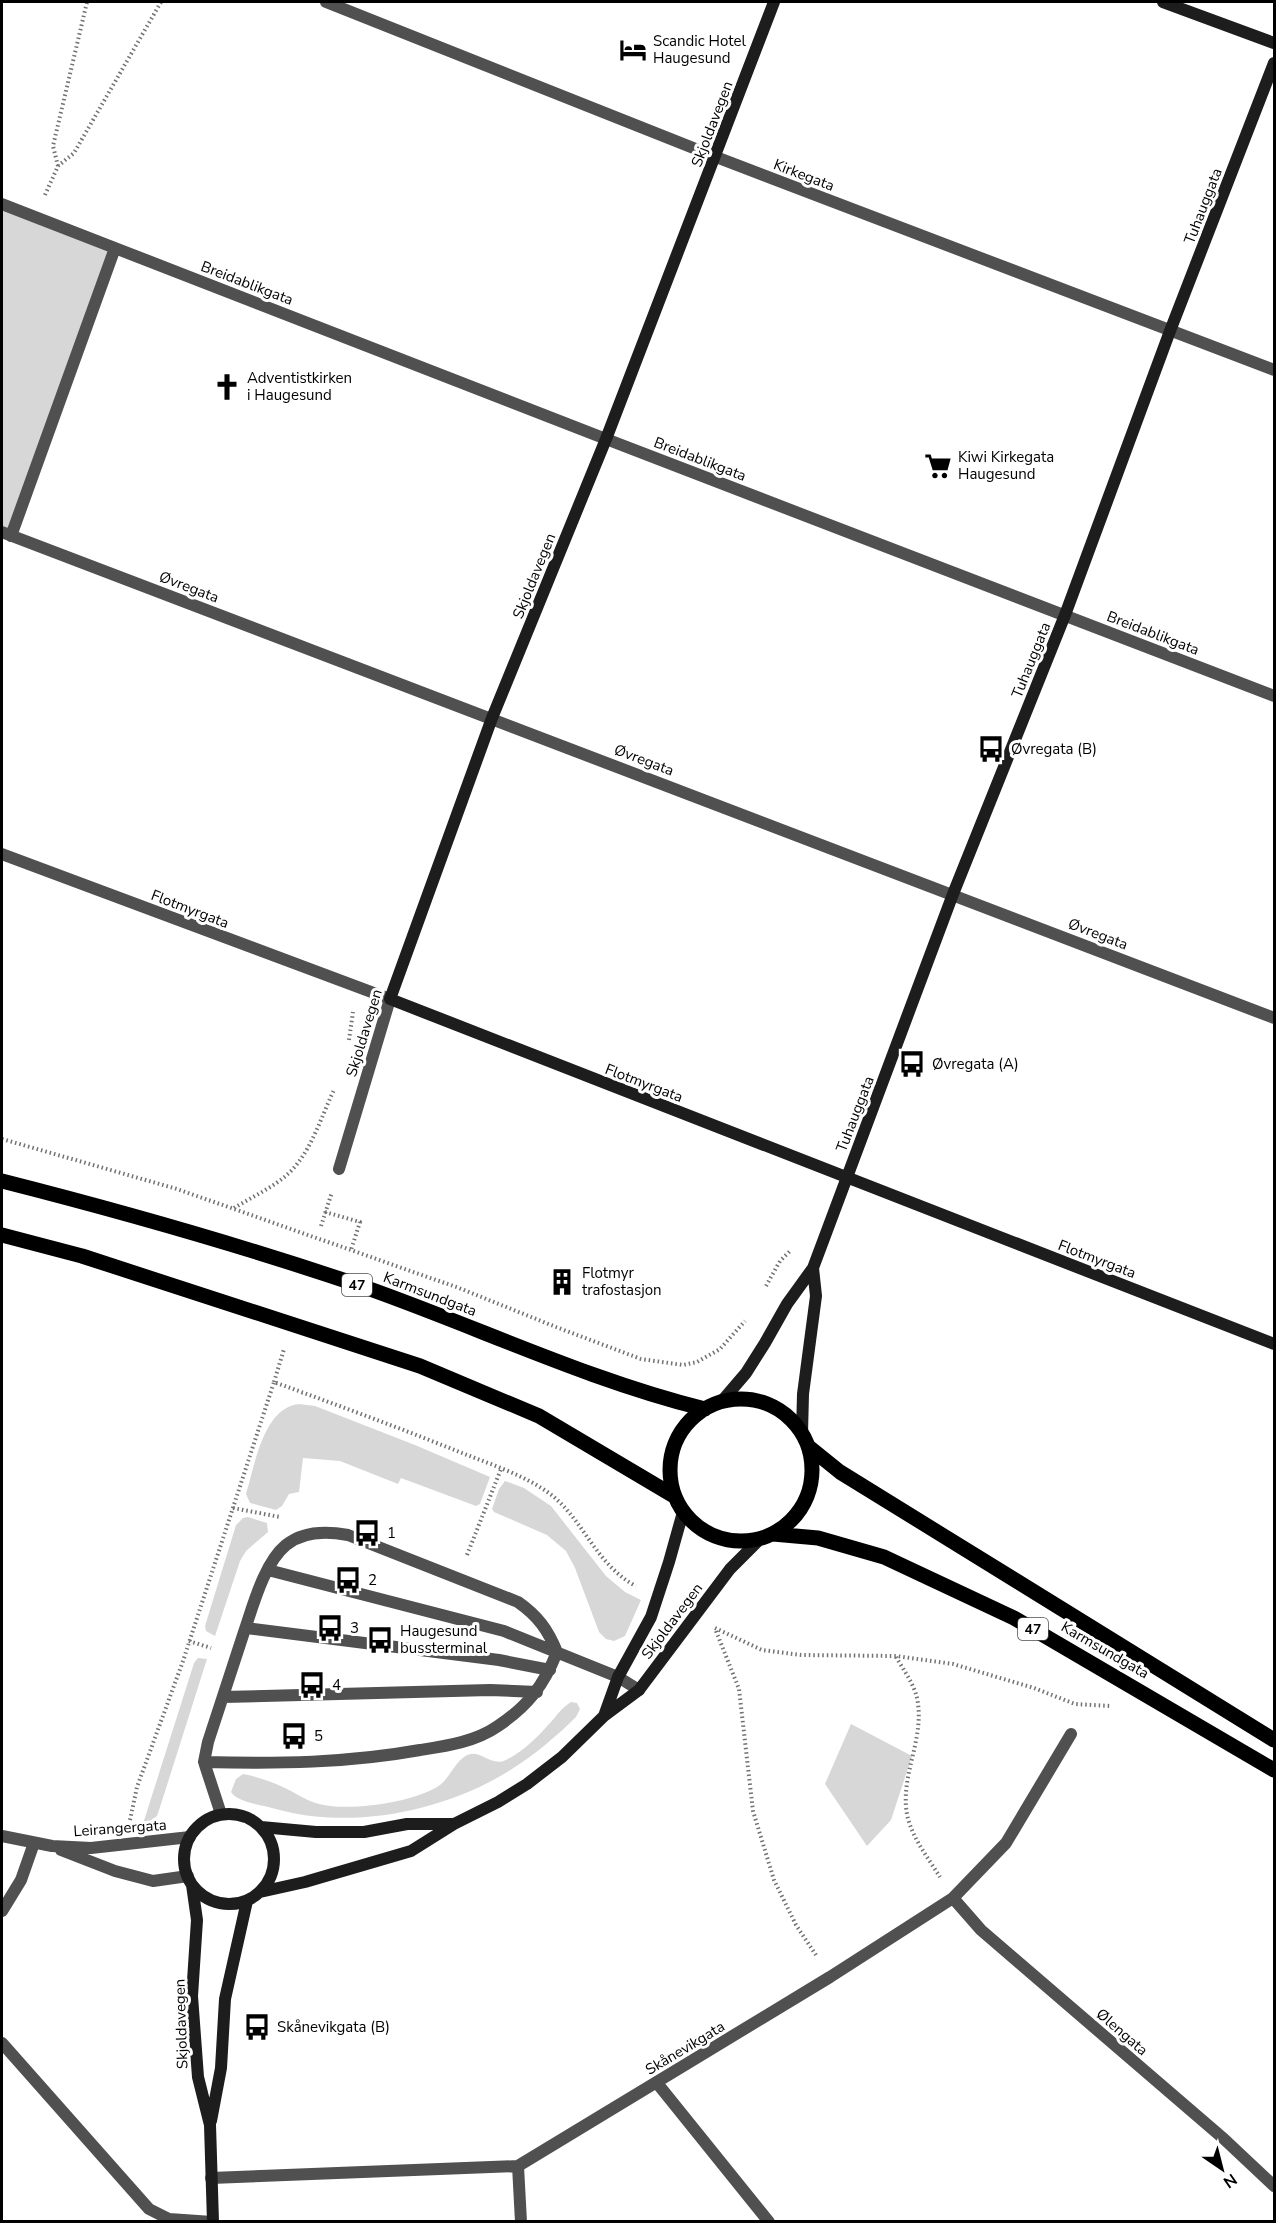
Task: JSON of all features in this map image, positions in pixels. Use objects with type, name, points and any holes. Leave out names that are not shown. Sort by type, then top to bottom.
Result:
[{"type":"main road","name":"Skjoldavegen","points":[[390,999],[492,718],[606,439],[774,2]]},
{"type":"main road","points":[[1163,2],[1275,43]]},
{"type":"main road","name":"Tuhauggata","points":[[722,1401],[746,1373],[787,1304],[813,1268],[953,894],[1065,615],[1170,331],[1275,63]]},
{"type":"main road","name":"Flotmyrgata","points":[[390,999],[1275,1344]]},
{"type":"main road","name":"Karmsundgata","points":[[2,1180],[200,1235],[368,1289],[650,1395],[705,1409]]},
{"type":"main road","name":"47","points":[[2,1235],[82,1256],[420,1366],[539,1416],[674,1496]]},
{"type":"main road","name":"Tuhauggata","points":[[802,1433],[803,1394],[816,1296],[813,1268]]},
{"type":"main road","name":"47","points":[[741,1399],[759,1401],[776,1408],[791,1419],[809,1447],[813,1467],[811,1488],[803,1506],[790,1523],[766,1537],[741,1542],[725,1540],[709,1534],[694,1525],[674,1496],[670,1479],[670,1463],[681,1432],[705,1409],[722,1401],[741,1399]]},
{"type":"main road","name":"Karmsundgata","points":[[809,1447],[840,1472],[1275,1740]]},
{"type":"main road","name":"Skjoldavegen","points":[[604,1716],[618,1677],[651,1617],[683,1512]]},
{"type":"main road","name":"Skjoldavegen","points":[[260,1892],[305,1882],[411,1851],[454,1824],[498,1802],[527,1784],[562,1757],[604,1716],[639,1690],[730,1569],[766,1537]]},
{"type":"main road","name":"Karmsundgata","points":[[766,1537],[818,1538],[884,1557],[1034,1630],[1275,1770]]},
{"type":"main road","points":[[221,1814],[248,1817],[261,1827],[270,1840],[275,1855],[275,1865],[270,1880],[260,1892],[247,1901],[231,1904],[217,1903],[203,1896],[185,1871],[183,1853],[194,1830],[207,1819],[221,1814]]},
{"type":"main road","name":"Skjoldavegen","points":[[261,1827],[316,1832],[364,1832],[407,1824],[454,1824]]},
{"type":"main road","name":"Skjoldavegen","points":[[190,1881],[197,1920],[193,2008],[198,2077],[210,2125],[212,2222]]},
{"type":"main road","name":"Skjoldavegen","points":[[210,2125],[221,2068],[225,1999],[247,1901]]},
{"type":"street","name":"Kirkegata","points":[[326,2],[716,157],[1275,370]]},
{"type":"street","name":"Breidablikgata","points":[[2,204],[1275,696]]},
{"type":"street","points":[[6,534],[115,248]]},
{"type":"street","name":"Øvregata","points":[[6,534],[1275,1018]]},
{"type":"street","name":"Flotmyrgata","points":[[2,854],[390,999]]},
{"type":"street","name":"Skjoldavegen","points":[[339,1169],[390,999]]},
{"type":"street","points":[[204,1762],[279,1764],[329,1762],[391,1756],[451,1745],[479,1736],[497,1727],[525,1705],[537,1692],[557,1652],[549,1632],[534,1613],[518,1602],[348,1535],[312,1533],[296,1538],[284,1546],[268,1570],[257,1594],[204,1762],[221,1814]]},
{"type":"street","points":[[268,1570],[504,1630],[618,1677],[639,1690]]},
{"type":"street","points":[[246,1628],[487,1659],[550,1670]]},
{"type":"street","points":[[223,1697],[478,1690],[537,1692]]},
{"type":"street","name":"Skånevikgata","points":[[212,2178],[518,2166],[830,1977],[953,1898],[1006,1843],[1071,1734]]},
{"type":"street","name":"Leirangergata","points":[[2,1836],[52,1846],[90,1848],[190,1837]]},
{"type":"street","points":[[2,1911],[21,1880],[34,1843]]},
{"type":"street","name":"Leirangergata","points":[[52,1846],[115,1871],[153,1881],[190,1881]]},
{"type":"street","name":"Ølengata","points":[[953,1898],[981,1930],[1224,2139],[1275,2186]]},
{"type":"street","points":[[2,2043],[150,2209],[169,2219],[212,2222]]},
{"type":"street","points":[[657,2083],[769,2222]]},
{"type":"street","points":[[518,2166],[521,2222]]},
{"type":"path","points":[[58,166],[53,146],[87,2]]},
{"type":"path","points":[[45,194],[58,166],[74,153],[161,2]]},
{"type":"path","points":[[347,1049],[357,987]]},
{"type":"path","points":[[234,1209],[275,1184],[299,1161],[309,1145],[337,1081]]},
{"type":"path","points":[[2,1139],[177,1189],[459,1288],[641,1359],[682,1365],[697,1362],[720,1348],[744,1323],[750,1313]]},
{"type":"path","points":[[321,1226],[339,1169]]},
{"type":"path","points":[[325,1212],[360,1222],[351,1250]]},
{"type":"path","points":[[762,1292],[780,1261],[795,1247]]},
{"type":"path","points":[[274,1382],[286,1344]]},
{"type":"path","points":[[486,1510],[501,1469]]},
{"type":"path","points":[[233,1509],[270,1517],[282,1517]]},
{"type":"path","points":[[830,1977],[796,1925],[774,1880],[753,1811],[739,1689],[715,1628],[762,1650],[801,1654],[896,1656],[953,1664],[1074,1704],[1116,1707]]},
{"type":"path","points":[[189,1641],[211,1648]]},
{"type":"path","points":[[896,1656],[917,1696],[919,1736],[906,1790],[906,1809],[914,1836],[953,1898]]},
{"type":"shaded area","points":[[2,204],[115,248],[11,536],[2,532]]},
{"type":"shaded area","points":[[299,1404],[315,1406],[490,1477],[480,1504],[476,1506],[401,1478],[398,1484],[340,1461],[303,1458],[299,1492],[289,1494],[282,1506],[276,1510],[250,1503],[246,1494],[262,1440],[277,1416],[287,1408]]},
{"type":"shaded area","points":[[505,1481],[524,1488],[551,1506],[606,1576],[625,1592],[641,1600],[625,1636],[614,1641],[606,1639],[599,1632],[575,1568],[566,1551],[547,1535],[494,1512],[492,1509],[499,1489]]},
{"type":"shaded area","points":[[248,1517],[267,1523],[268,1532],[246,1551],[240,1561],[215,1636],[206,1631],[205,1626],[236,1525],[243,1518]]},
{"type":"shaded area","points":[[198,1658],[207,1659],[162,1801],[157,1816],[142,1827],[194,1663]]},
{"type":"shaded area","points":[[571,1702],[577,1703],[580,1709],[576,1717],[529,1758],[486,1784],[427,1806],[396,1813],[333,1818],[302,1815],[244,1801],[231,1792],[236,1779],[243,1774],[273,1783],[311,1801],[336,1807],[384,1804],[416,1796],[440,1785],[469,1754],[500,1762],[512,1757],[534,1740]]},
{"type":"shaded area","points":[[851,1724],[912,1756],[891,1820],[867,1846],[825,1784]]},
{"type":"place","name":"Scandic Hotel Haugesund","points":[[633,50]]},
{"type":"place","name":"Adventistkirken i Haugesund","points":[[227,387]]},
{"type":"place","name":"Kiwi Kirkegata Haugesund","points":[[938,466]]},
{"type":"place","name":"Øvregata (B)","points":[[991,749]]},
{"type":"place","name":"Øvregata (A)","points":[[912,1064]]},
{"type":"place","name":"Flotmyr trafostasjon","points":[[562,1282]]},
{"type":"place","name":"1","points":[[367,1533]]},
{"type":"place","name":"2","points":[[348,1580]]},
{"type":"place","name":"3","points":[[330,1628]]},
{"type":"place","name":"Haugesund bussterminal","points":[[380,1640]]},
{"type":"place","name":"4","points":[[312,1685]]},
{"type":"place","name":"5","points":[[294,1736]]},
{"type":"place","name":"Skånevikgata (B)","points":[[257,2027]]}]
